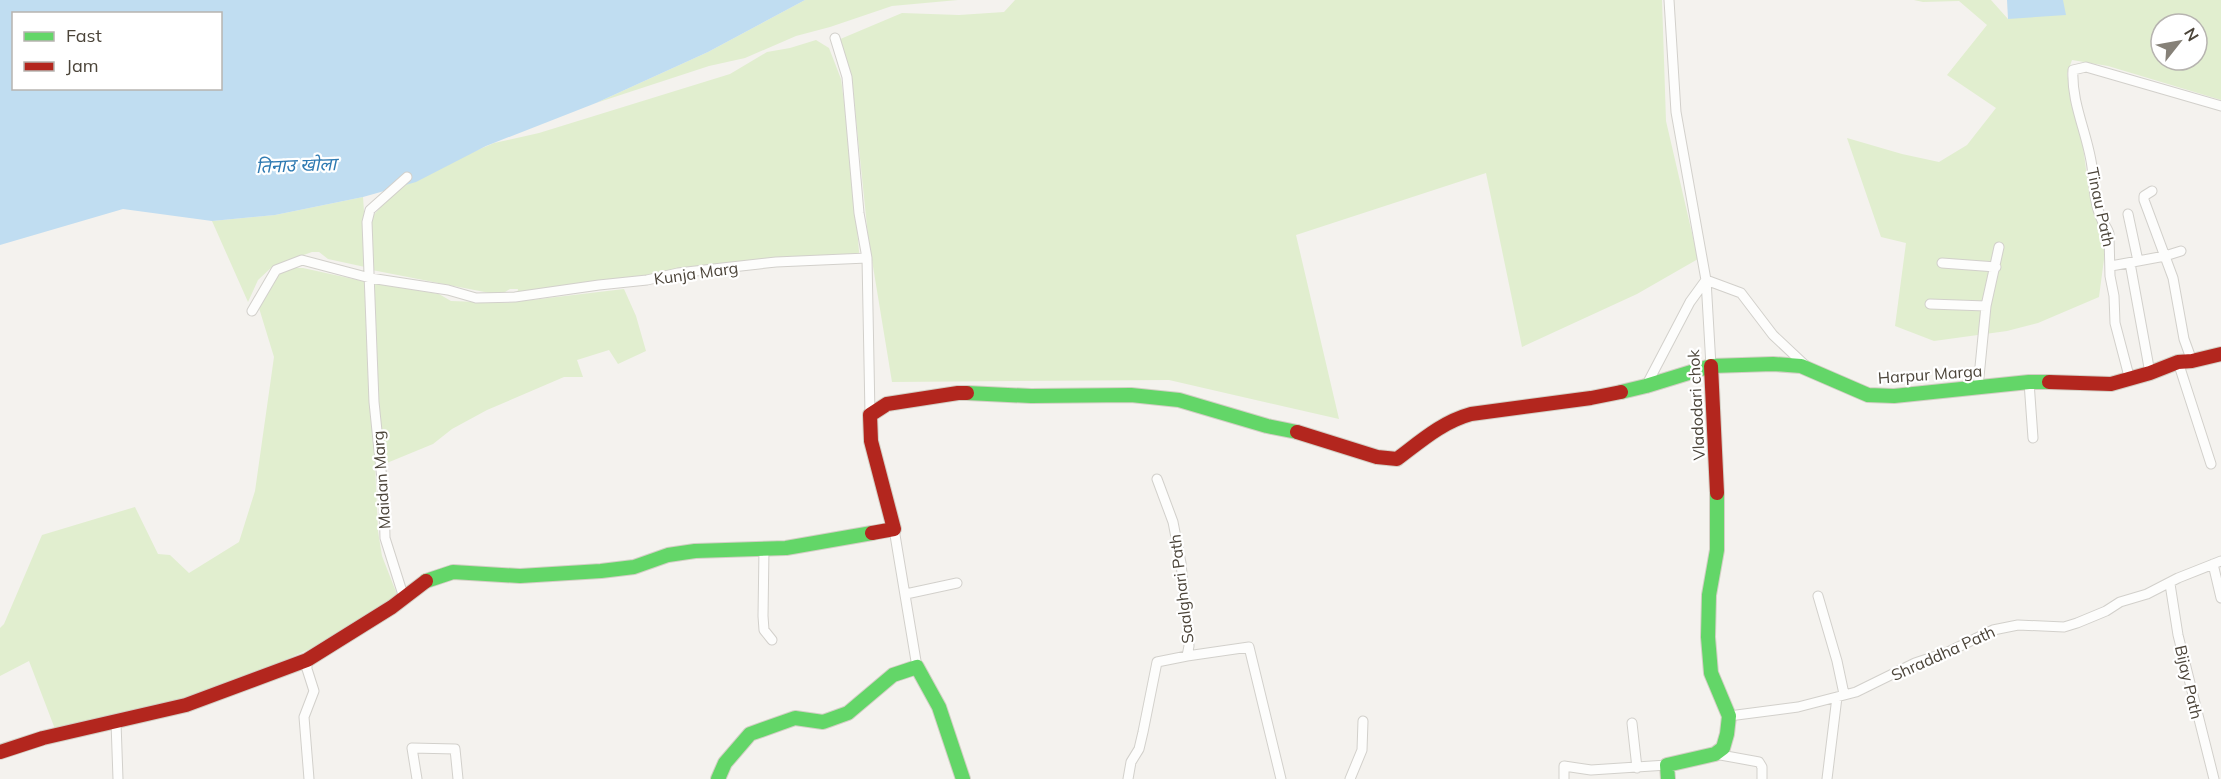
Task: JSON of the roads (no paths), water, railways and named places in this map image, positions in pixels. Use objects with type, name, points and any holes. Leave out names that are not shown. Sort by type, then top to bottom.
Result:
[{"type":"street","name":"Vladodari chok","points":[[1670,0],[1676,112],[1706,280],[1712,366],[1718,514],[1717,550],[1709,595],[1708,638],[1711,673],[1729,716]]},
{"type":"street","points":[[835,38],[847,77],[860,213],[867,258],[871,441],[894,529],[917,667],[932,687],[963,779]]},
{"type":"street","name":"Tinau Path","points":[[2130,380],[2115,323],[2108,228],[2101,220],[2092,182],[2092,168],[2076,96],[2073,70],[2086,67],[2221,106]]},
{"type":"street","points":[[252,311],[276,270],[302,260],[370,278],[367,222],[370,210],[407,177]]},
{"type":"street","points":[[2152,191],[2144,196],[2144,200],[2173,278],[2184,339],[2185,361],[2211,464]]},
{"type":"street","name":"Tinau Path","points":[[2128,214],[2150,374]]},
{"type":"street","points":[[1978,387],[1986,306],[1999,247]]},
{"type":"street","points":[[2111,266],[2181,251]]},
{"type":"street","name":"Kunja Marg","points":[[370,278],[448,290],[476,298],[515,297],[647,280],[678,273],[776,262],[867,258]]},
{"type":"street","points":[[1942,263],[1996,267]]},
{"type":"street","name":"Maidan Marg","points":[[370,278],[374,402],[384,499],[385,538],[404,598]]},
{"type":"street","points":[[1646,386],[1690,302],[1706,280],[1741,293],[1773,335],[1812,372]]},
{"type":"street","points":[[1930,304],[1986,306]]},
{"type":"street","name":"Harpur Marga","points":[[870,415],[887,404],[958,393],[1031,396],[1131,395],[1179,400],[1350,450],[1397,459],[1454,419],[1471,414],[1539,406],[1646,386],[1712,366],[1773,364],[1801,366],[1868,395],[1906,395],[1952,388],[2028,382],[2111,384],[2150,374],[2185,361],[2221,354]]},
{"type":"street","points":[[2028,382],[2033,438]]},
{"type":"street","name":"Saalghari Path","points":[[1128,779],[1131,762],[1139,749],[1157,662],[1188,656],[1189,646],[1181,562],[1173,522],[1157,479]]},
{"type":"street","points":[[0,752],[43,738],[186,705],[307,660],[404,598],[429,579],[453,572],[552,576],[633,567],[668,555],[695,551],[809,545],[894,529]]},
{"type":"street","points":[[764,549],[764,630],[772,640]]},
{"type":"street","points":[[2217,563],[2221,598]]},
{"type":"street","name":"Shraddha Path","points":[[1729,716],[1798,707],[1856,692],[1915,663],[1948,652],[1993,630],[2018,625],[2064,627],[2077,623],[2106,611],[2120,602],[2147,594],[2178,578],[2217,563]]},
{"type":"street","points":[[906,594],[957,583]]},
{"type":"street","name":"Bijay Path","points":[[2170,584],[2180,646],[2214,779]]},
{"type":"street","points":[[1818,596],[1837,661],[1840,695],[1827,779]]},
{"type":"street","points":[[1188,656],[1249,647],[1281,779]]},
{"type":"street","points":[[307,660],[307,669],[314,691],[304,717],[309,779]]},
{"type":"street","points":[[718,779],[725,763],[750,734],[795,718],[822,722],[848,713],[893,675],[917,667]]},
{"type":"street","points":[[1564,779],[1564,766],[1590,770],[1637,768],[1668,772],[1715,754],[1723,748],[1729,716]]},
{"type":"street","points":[[1350,779],[1362,750],[1363,721]]},
{"type":"street","points":[[116,722],[118,779]]},
{"type":"street","points":[[1632,723],[1637,768]]},
{"type":"street","points":[[417,779],[412,748],[455,749],[458,779]]},
{"type":"street","points":[[1715,754],[1759,762],[1762,766],[1762,779]]},
{"type":"water","name":"तिनाउ खोला","points":[[0,0],[805,0],[708,52],[596,103],[486,146],[416,182],[363,197],[275,215],[212,221],[123,209],[0,245]]},
{"type":"water","points":[[2007,0],[2063,0],[2066,15],[2008,19]]}]
